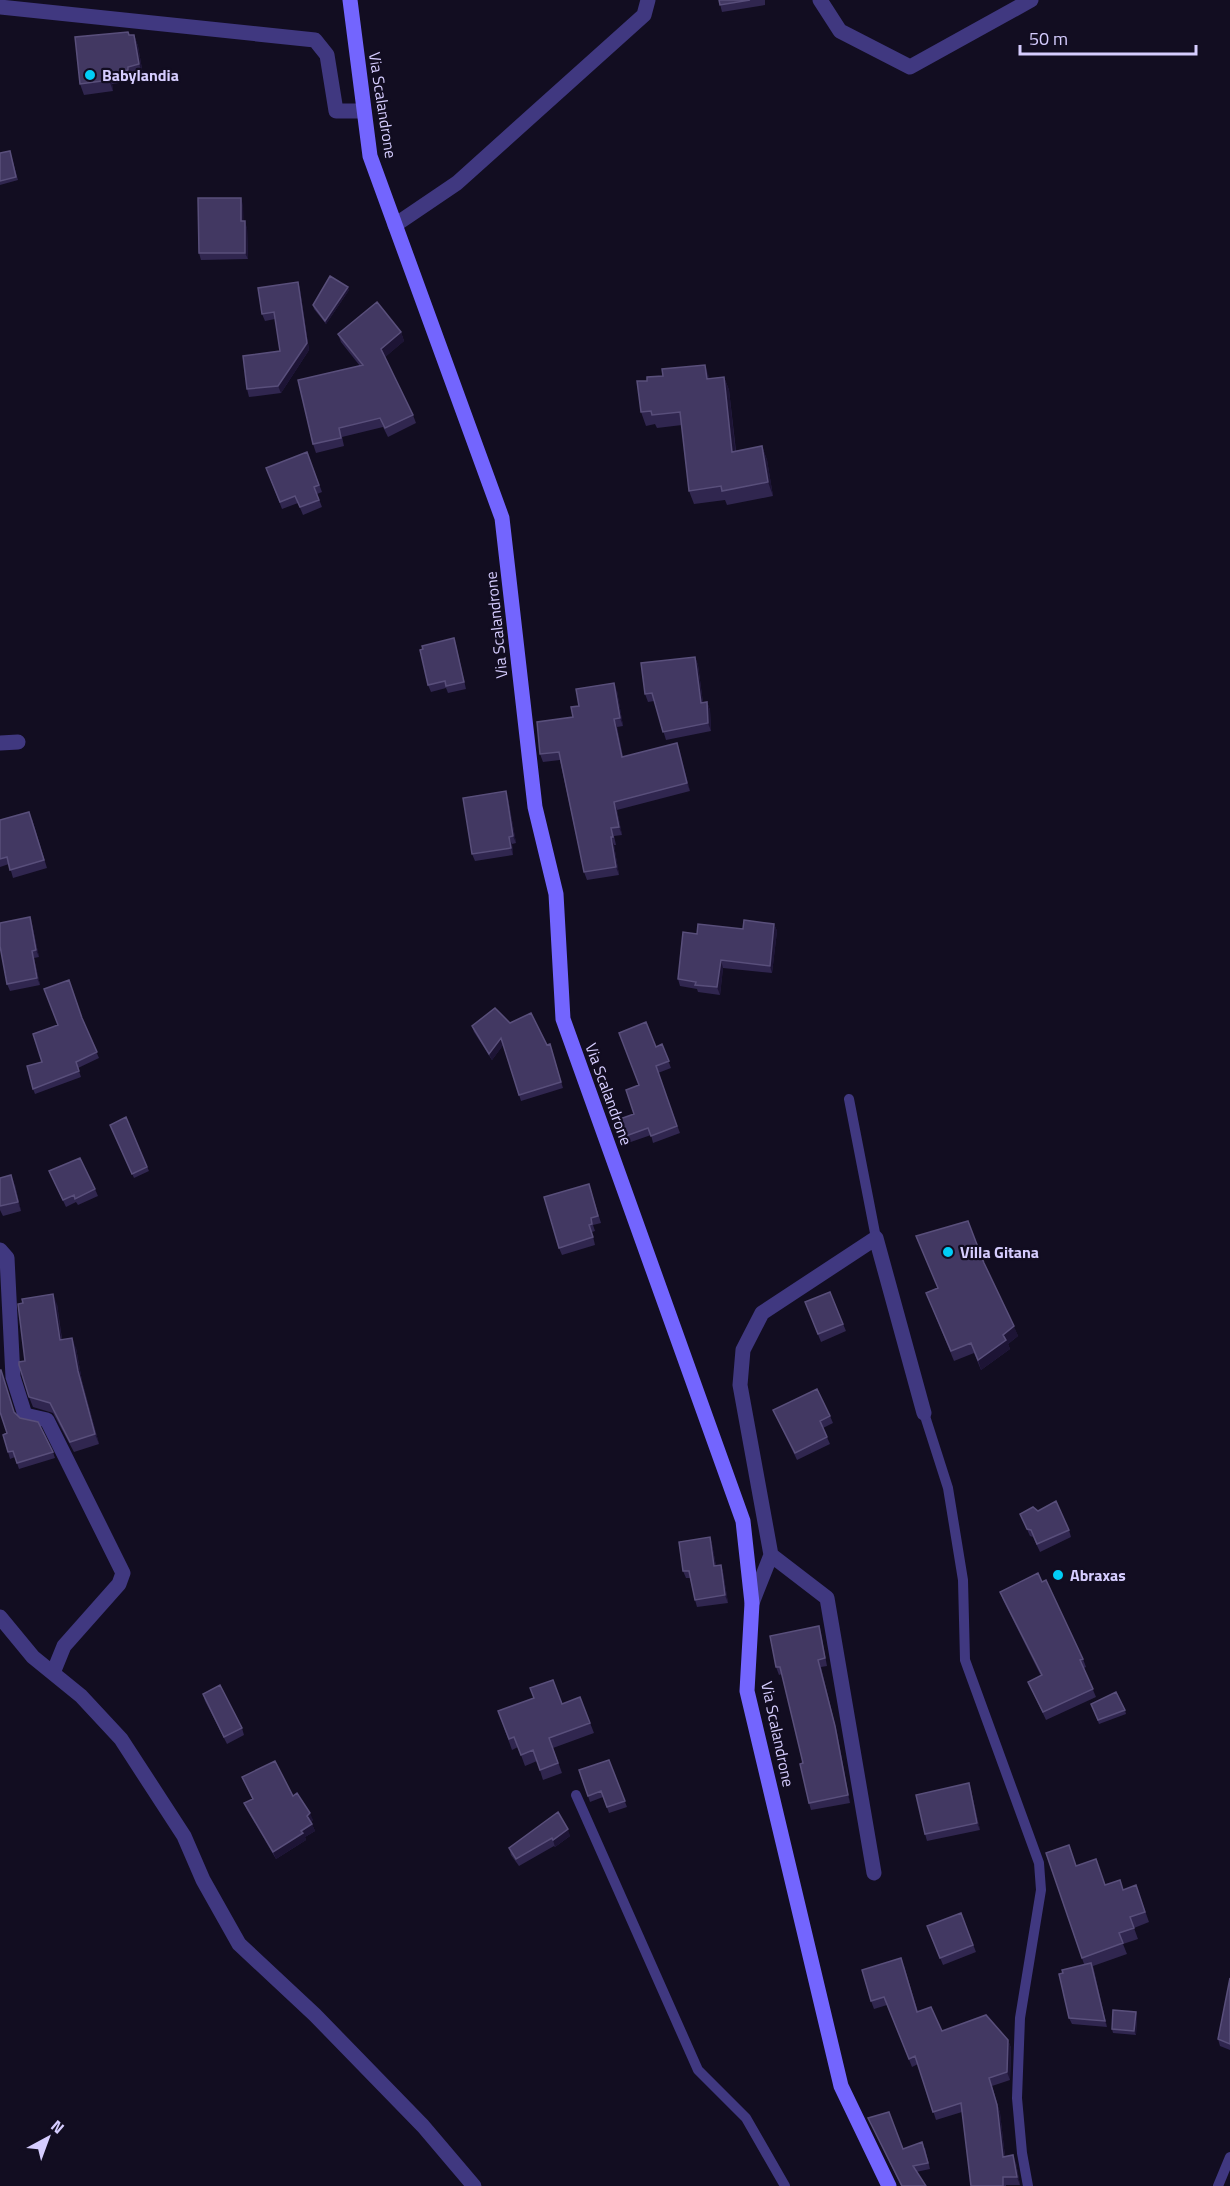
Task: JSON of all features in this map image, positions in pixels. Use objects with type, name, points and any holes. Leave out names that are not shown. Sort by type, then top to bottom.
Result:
[{"type":"street","name":"Via Scalandrone","points":[[350,0],[370,156],[502,518],[535,807],[556,894],[563,1019],[742,1521],[752,1603],[747,1691],[841,2086],[889,2186]]},
{"type":"street","points":[[395,225],[457,183],[644,15],[648,0]]},
{"type":"street","points":[[820,0],[840,31],[910,67],[1031,0]]},
{"type":"street","points":[[0,7],[315,40],[327,55],[336,111],[364,111]]},
{"type":"street","points":[[0,743],[18,742]]},
{"type":"street","points":[[752,1603],[771,1555],[740,1385],[743,1350],[762,1312],[876,1238],[924,1413]]},
{"type":"street","points":[[0,1250],[7,1258],[13,1377],[25,1415],[47,1420],[123,1573],[119,1584],[64,1646],[53,1673]]},
{"type":"street","points":[[771,1555],[827,1598],[874,1873]]},
{"type":"street","points":[[0,1617],[33,1657],[81,1696],[121,1739],[184,1836],[203,1880],[239,1944],[315,2015],[415,2117],[474,2186]]},
{"type":"lane","points":[[849,1099],[876,1238]]},
{"type":"lane","points":[[924,1413],[950,1500],[963,1580],[965,1660],[1039,1863],[1041,1890],[1020,2019],[1017,2098],[1022,2153],[1028,2186]]},
{"type":"lane","points":[[576,1794],[698,2070],[746,2118],[785,2186]]},
{"type":"lane","points":[[1218,2186],[1230,2157]]},
{"type":"building","points":[[719,0],[750,0],[720,5]]},
{"type":"building","points":[[128,32],[129,35],[134,35],[139,64],[128,67],[128,70],[108,73],[109,80],[80,84],[75,37]]},
{"type":"building","points":[[10,151],[16,177],[0,181],[0,153]]},
{"type":"building","points":[[198,198],[241,198],[241,221],[245,221],[245,253],[199,253]]},
{"type":"building","points":[[330,276],[348,287],[325,321],[313,305]]},
{"type":"building","points":[[298,282],[307,343],[278,386],[247,389],[243,356],[280,351],[274,312],[262,314],[258,288]]},
{"type":"building","points":[[377,302],[401,332],[381,349],[413,415],[385,428],[380,418],[339,428],[341,438],[313,444],[298,380],[363,365],[338,334]]},
{"type":"building","points":[[705,365],[707,379],[724,377],[732,452],[762,446],[768,482],[722,491],[721,486],[689,491],[680,412],[652,415],[651,411],[641,412],[637,381],[647,381],[647,377],[663,376],[662,369]]},
{"type":"building","points":[[307,452],[319,485],[314,487],[319,500],[300,507],[295,496],[280,502],[266,468]]},
{"type":"building","points":[[454,638],[464,682],[446,686],[445,681],[428,685],[420,650],[423,649],[422,646]]},
{"type":"building","points":[[695,657],[701,703],[707,702],[708,723],[663,732],[652,693],[645,694],[641,663]]},
{"type":"building","points":[[614,683],[620,718],[614,719],[622,757],[677,743],[687,783],[614,802],[619,827],[611,828],[616,867],[584,872],[559,752],[540,754],[537,722],[573,717],[571,707],[579,706],[576,689]]},
{"type":"building","points":[[506,791],[513,836],[509,837],[511,848],[472,854],[463,798]]},
{"type":"building","points":[[29,812],[44,860],[10,870],[7,857],[0,859],[0,820]]},
{"type":"building","points":[[30,917],[36,950],[32,951],[37,978],[7,984],[0,946],[0,923]]},
{"type":"building","points":[[744,920],[774,924],[770,966],[721,960],[717,987],[695,985],[696,982],[678,979],[683,932],[697,934],[698,924],[743,929]]},
{"type":"building","points":[[69,980],[97,1052],[76,1062],[79,1071],[33,1089],[27,1066],[42,1062],[33,1034],[58,1025],[44,989]]},
{"type":"building","points":[[495,1008],[510,1023],[531,1013],[547,1045],[550,1044],[561,1082],[519,1095],[501,1038],[489,1054],[472,1026]]},
{"type":"building","points":[[646,1022],[656,1047],[662,1044],[669,1061],[656,1066],[677,1126],[651,1136],[648,1128],[623,1137],[617,1120],[634,1114],[626,1090],[639,1085],[619,1033]]},
{"type":"building","points":[[126,1117],[147,1167],[132,1174],[110,1125]]},
{"type":"building","points":[[80,1158],[95,1189],[75,1199],[74,1195],[63,1200],[49,1171]]},
{"type":"building","points":[[11,1175],[18,1202],[0,1206],[0,1178]]},
{"type":"building","points":[[589,1184],[598,1216],[591,1218],[592,1224],[589,1225],[593,1237],[559,1248],[544,1197]]},
{"type":"building","points":[[968,1221],[984,1263],[1014,1326],[1003,1335],[1006,1340],[978,1360],[971,1343],[951,1351],[926,1293],[938,1288],[916,1236]]},
{"type":"building","points":[[830,1292],[843,1324],[818,1334],[805,1302]]},
{"type":"building","points":[[53,1294],[60,1340],[72,1338],[78,1371],[95,1434],[70,1442],[50,1403],[29,1397],[19,1365],[19,1362],[25,1361],[18,1304],[23,1303],[22,1299]]},
{"type":"building","points":[[0,1370],[14,1412],[20,1418],[38,1422],[53,1452],[17,1463],[13,1451],[8,1452],[3,1435],[7,1433],[0,1412]]},
{"type":"building","points":[[817,1389],[830,1416],[820,1421],[827,1437],[795,1453],[773,1410]]},
{"type":"building","points":[[1056,1501],[1069,1530],[1037,1544],[1020,1514],[1033,1507],[1038,1511]]},
{"type":"building","points":[[710,1537],[714,1566],[721,1565],[725,1595],[695,1600],[689,1571],[683,1571],[679,1542]]},
{"type":"building","points":[[1038,1573],[1042,1582],[1046,1580],[1083,1659],[1080,1660],[1093,1689],[1043,1712],[1028,1682],[1042,1675],[1000,1592]]},
{"type":"building","points":[[819,1626],[825,1658],[818,1660],[835,1726],[848,1795],[809,1803],[800,1764],[803,1763],[780,1667],[776,1667],[770,1636]]},
{"type":"building","points":[[553,1680],[562,1704],[580,1697],[590,1723],[549,1738],[558,1763],[540,1770],[533,1750],[521,1755],[514,1737],[509,1739],[498,1711],[534,1698],[530,1688]]},
{"type":"building","points":[[220,1685],[242,1728],[224,1737],[203,1694]]},
{"type":"building","points":[[1116,1692],[1125,1710],[1098,1720],[1091,1704]]},
{"type":"building","points":[[609,1760],[625,1801],[607,1807],[601,1791],[588,1796],[579,1770]]},
{"type":"building","points":[[275,1761],[293,1796],[297,1793],[310,1813],[307,1816],[312,1824],[301,1831],[303,1833],[273,1852],[244,1803],[253,1799],[242,1777]]},
{"type":"building","points":[[969,1783],[977,1823],[925,1834],[916,1795]]},
{"type":"building","points":[[558,1812],[568,1829],[553,1840],[552,1838],[516,1859],[509,1848]]},
{"type":"building","points":[[1069,1845],[1076,1866],[1096,1859],[1105,1885],[1120,1880],[1123,1890],[1136,1885],[1145,1912],[1130,1917],[1134,1928],[1119,1933],[1123,1943],[1082,1958],[1046,1853]]},
{"type":"building","points":[[961,1913],[973,1945],[940,1958],[927,1926]]},
{"type":"building","points":[[901,1958],[917,2012],[931,2007],[942,2031],[986,2015],[1008,2040],[1007,2072],[989,2078],[997,2105],[1003,2157],[1013,2155],[1017,2177],[1003,2177],[1003,2186],[971,2186],[961,2103],[933,2112],[915,2056],[909,2059],[884,1997],[871,2001],[862,1970]]},
{"type":"building","points":[[1091,1963],[1105,2021],[1069,2018],[1059,1974],[1063,1973],[1062,1970]]},
{"type":"building","points":[[1230,1978],[1230,2044],[1218,2039]]},
{"type":"building","points":[[1113,2010],[1136,2012],[1134,2031],[1112,2029]]},
{"type":"building","points":[[889,2112],[903,2149],[922,2142],[928,2163],[913,2166],[926,2186],[902,2186],[868,2118]]},
{"type":"place","name":"Babylandia","points":[[90,75]]},
{"type":"place","name":"Villa Gitana","points":[[948,1252]]},
{"type":"place","name":"Abraxas","points":[[1058,1575]]}]
